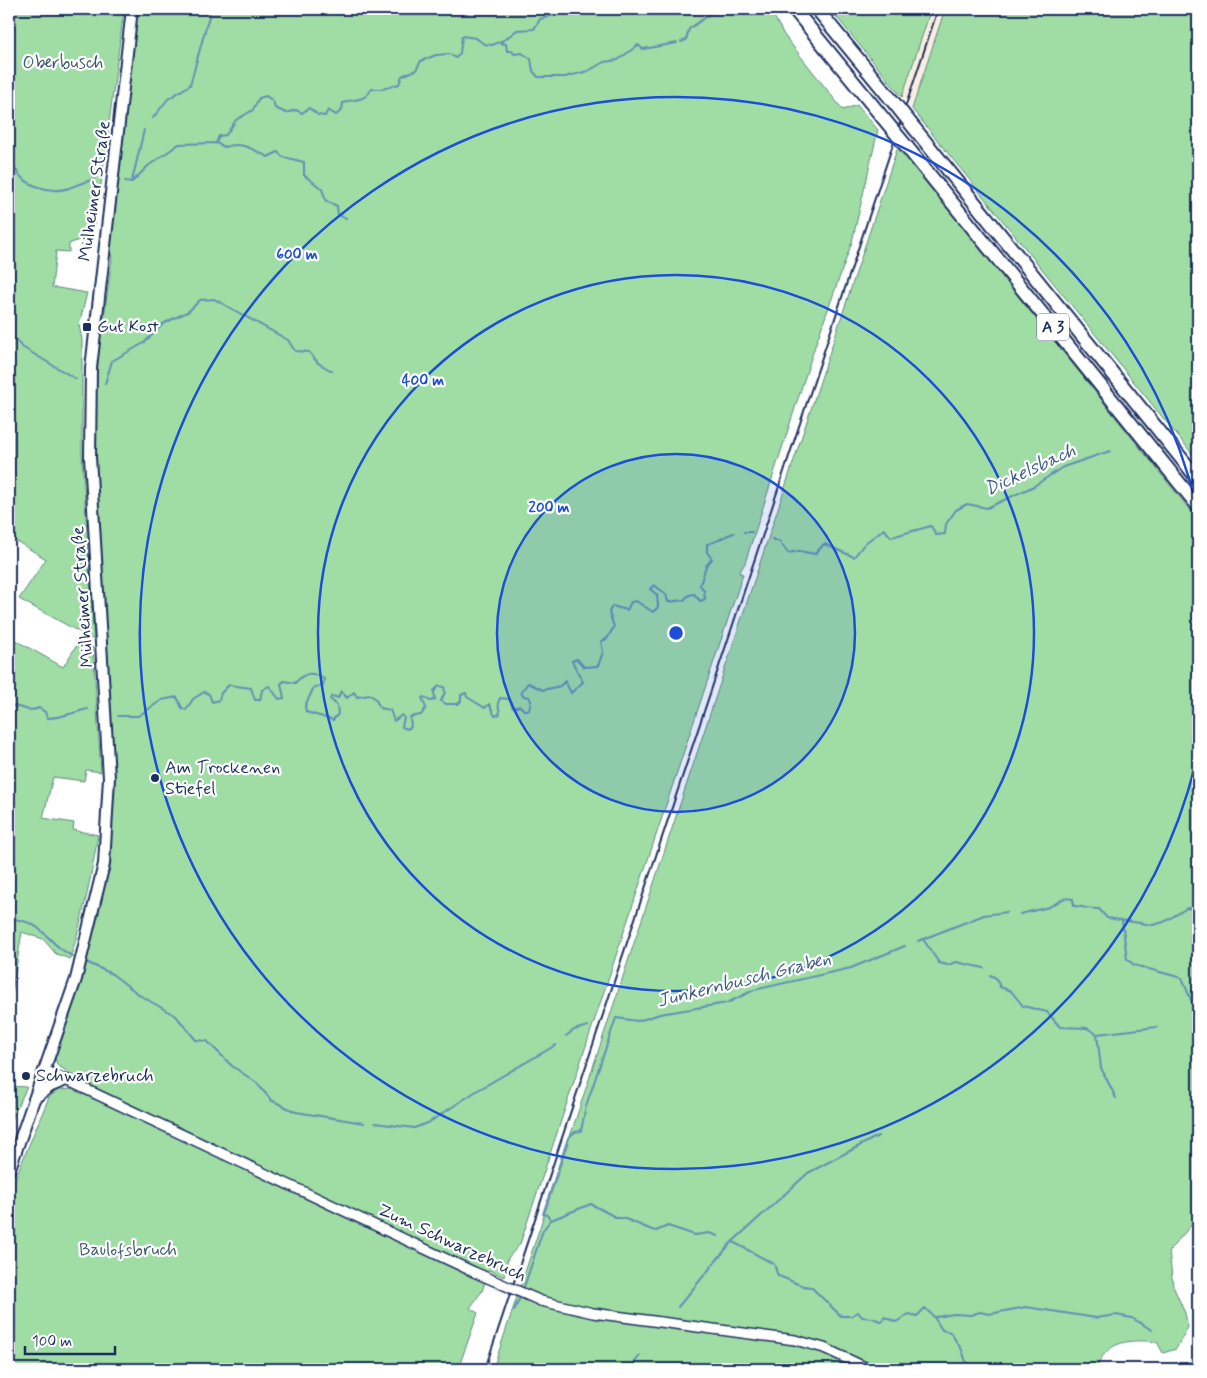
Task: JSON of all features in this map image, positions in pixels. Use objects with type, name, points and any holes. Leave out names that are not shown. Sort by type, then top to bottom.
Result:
[{"type":"highway","name":"A 3","points":[[794,9],[1198,506]]},
{"type":"highway","name":"A 3","points":[[817,9],[1198,479]]},
{"type":"main road","name":"Mülheimer Straße","points":[[9,1171],[76,979],[94,912],[104,864],[108,830],[109,778],[104,658],[90,457],[90,368],[132,9]]},
{"type":"main road","points":[[36,1098],[51,1086],[66,1080]]},
{"type":"street","name":"Zum Schwarzebruch","points":[[45,1070],[474,1272],[541,1300],[593,1313],[795,1340],[824,1348],[869,1369]]},
{"type":"shaded area","points":[[931,9],[945,9],[912,109],[902,97]]},
{"type":"green space","name":"Oberbusch","points":[[9,9],[124,9],[100,192],[95,191],[94,227],[85,228],[81,239],[69,244],[69,252],[56,251],[52,287],[87,293],[79,325],[82,339],[82,456],[94,640],[19,599],[46,559],[11,538],[9,540]]},
{"type":"green space","name":"Baulofsbruch","points":[[136,9],[770,9],[784,35],[843,110],[857,105],[878,130],[852,242],[815,346],[745,563],[739,573],[743,574],[520,1244],[508,1258],[504,1277],[489,1270],[482,1291],[470,1308],[478,1313],[458,1369],[9,1369],[9,1193],[49,1097],[58,1090],[74,1089],[79,1079],[57,1065],[55,1058],[83,973],[109,864],[114,765],[95,455],[95,370],[99,324],[104,317],[112,258],[109,245]]},
{"type":"green space","points":[[830,9],[931,9],[902,97]]},
{"type":"green space","points":[[945,9],[1198,9],[1198,461],[912,109]]},
{"type":"green space","points":[[898,146],[1198,520],[1198,1217],[1169,1251],[1173,1286],[1185,1313],[1188,1327],[1176,1349],[1163,1353],[1157,1342],[1138,1341],[1120,1344],[1106,1352],[1097,1369],[493,1369]]},
{"type":"green space","points":[[9,634],[15,640],[63,667],[80,640],[93,648],[101,772],[86,770],[84,781],[53,777],[43,818],[74,823],[73,830],[98,835],[92,867],[83,913],[70,959],[56,954],[43,939],[22,932],[9,1011]]},
{"type":"green space","points":[[9,1086],[27,1087],[13,1116],[9,1141]]},
{"type":"waterway","points":[[153,118],[168,99],[190,85],[211,9]]},
{"type":"waterway","points":[[125,181],[132,182],[148,166],[179,144],[216,143],[219,136],[226,135],[236,120],[253,110],[259,98],[266,96],[273,101],[275,108],[286,113],[296,110],[302,113],[309,108],[318,115],[325,116],[328,110],[336,115],[342,110],[343,103],[361,99],[372,89],[382,89],[399,84],[402,76],[416,70],[421,61],[436,55],[449,54],[456,58],[460,53],[462,36],[476,38],[484,44],[492,45],[504,40],[517,30],[534,29],[540,19],[551,16],[554,9]]},
{"type":"waterway","points":[[681,42],[686,40],[689,29],[717,9]]},
{"type":"waterway","points":[[500,43],[506,44],[507,51],[512,51],[514,54],[522,53],[531,59],[533,71],[538,77],[565,77],[588,71],[604,62],[618,60],[638,45],[643,49],[677,43]]},
{"type":"waterway","points":[[132,181],[144,130]]},
{"type":"waterway","points":[[216,143],[225,147],[231,145],[242,146],[268,157],[278,152],[283,157],[304,162],[304,175],[322,189],[326,201],[337,206],[338,215],[346,218]]},
{"type":"waterway","points":[[9,170],[16,170],[20,176],[32,184],[55,190],[62,190],[94,180]]},
{"type":"waterway","points":[[105,384],[112,361],[144,343],[163,324],[189,311],[200,300],[214,299],[288,340],[295,351],[309,352],[318,363],[332,371]]},
{"type":"waterway","points":[[9,332],[22,347],[76,379]]},
{"type":"waterway","name":"Dickelsbach","points":[[772,539],[780,542],[788,553],[799,551],[815,554],[824,544],[854,557],[865,543],[884,529],[891,537],[931,526],[936,535],[945,534],[946,524],[956,510],[967,504],[987,508],[1034,486],[1063,467],[1110,451]]},
{"type":"waterway","name":"Dickelsbach","points":[[744,532],[752,532]]},
{"type":"waterway","name":"Dickelsbach","points":[[118,716],[138,716],[162,700],[177,697],[182,708],[186,710],[193,699],[204,692],[209,694],[212,702],[219,700],[221,693],[229,685],[251,688],[255,700],[260,700],[262,690],[269,686],[279,699],[284,698],[281,684],[284,681],[295,683],[308,674],[324,679],[323,686],[314,687],[305,706],[306,712],[333,720],[338,714],[337,705],[330,699],[332,696],[338,698],[341,691],[347,698],[354,692],[357,697],[370,695],[375,698],[380,708],[390,710],[394,721],[402,715],[404,717],[402,727],[407,729],[411,727],[410,717],[421,715],[426,708],[422,698],[424,697],[430,701],[435,700],[434,691],[439,686],[444,687],[445,692],[441,701],[446,704],[458,704],[461,701],[461,695],[466,693],[467,697],[485,708],[489,704],[495,716],[500,714],[498,703],[500,698],[509,699],[513,708],[520,706],[524,710],[529,710],[531,701],[529,697],[523,696],[521,692],[528,683],[543,690],[560,686],[565,681],[571,693],[583,682],[572,661],[577,659],[584,667],[598,666],[603,652],[601,641],[607,639],[614,627],[609,612],[612,606],[627,610],[631,602],[636,601],[653,612],[658,607],[657,595],[650,589],[654,585],[666,594],[668,602],[684,600],[689,595],[694,594],[700,601],[705,599],[704,591],[700,585],[706,566],[712,559],[707,552],[707,544],[734,533]]},
{"type":"waterway","name":"Dickelsbach","points":[[9,705],[28,710],[39,708],[45,712],[47,718],[88,709]]},
{"type":"waterway","name":"Junkernbusch Graben","points":[[1020,914],[1049,907],[1065,898],[1073,899],[1074,906],[1099,909],[1107,918],[1153,925],[1164,922],[1187,908],[1198,909]]},
{"type":"waterway","name":"Junkernbusch Graben","points":[[918,941],[984,915],[1007,912]]},
{"type":"waterway","points":[[9,919],[21,920],[38,928],[59,947],[77,958]]},
{"type":"waterway","points":[[1122,921],[1127,959],[1134,965],[1182,978],[1198,1017]]},
{"type":"waterway","points":[[923,939],[939,963],[948,965],[956,962],[984,968]]},
{"type":"waterway","name":"Junkernbusch Graben","points":[[523,1290],[543,1230],[551,1220],[547,1215],[543,1214],[568,1138],[575,1132],[581,1131],[586,1106],[616,1018],[638,1021],[660,1014],[727,1003],[754,990],[851,968],[905,946]]},
{"type":"waterway","points":[[84,961],[112,974],[141,996],[176,1016],[196,1040],[207,1041],[232,1066],[257,1083],[271,1100],[296,1112],[364,1123]]},
{"type":"waterway","points":[[990,975],[996,978],[1000,987],[1011,991],[1023,1006],[1047,1012],[1060,1027],[1087,1028],[1097,1034],[1157,1027]]},
{"type":"waterway","name":"Junkernbusch Graben","points":[[566,1036],[574,1030],[588,1026]]},
{"type":"waterway","points":[[1097,1034],[1101,1068],[1116,1098]]},
{"type":"waterway","name":"Junkernbusch Graben","points":[[375,1123],[414,1128],[428,1123],[478,1090],[556,1045]]},
{"type":"waterway","points":[[678,1307],[730,1244],[808,1173],[878,1136]]},
{"type":"waterway","points":[[551,1220],[591,1204],[617,1218],[623,1218],[652,1230],[656,1231],[668,1226],[695,1235],[709,1233],[718,1236]]},
{"type":"waterway","points":[[733,1242],[774,1264],[778,1276],[802,1286],[811,1287],[841,1316],[851,1316],[858,1312],[862,1317],[873,1318],[882,1322],[884,1317],[896,1322],[909,1314],[917,1316],[925,1308],[934,1317],[942,1330],[950,1332],[962,1350],[966,1362],[981,1369]]},
{"type":"waterway","points":[[514,1311],[521,1295]]},
{"type":"waterway","points":[[936,1317],[954,1314],[971,1315],[980,1312],[989,1314],[1026,1307],[1096,1318],[1116,1315],[1132,1318],[1152,1330]]},
{"type":"waterway","points":[[630,1369],[640,1355]]},
{"type":"railway","points":[[485,1369],[938,9]]},
{"type":"place","name":"Gut Kost","points":[[87,327]]},
{"type":"place","name":"Am Trockenen Stiefel","points":[[155,778]]},
{"type":"place","name":"Schwarzebruch","points":[[26,1076]]}]
